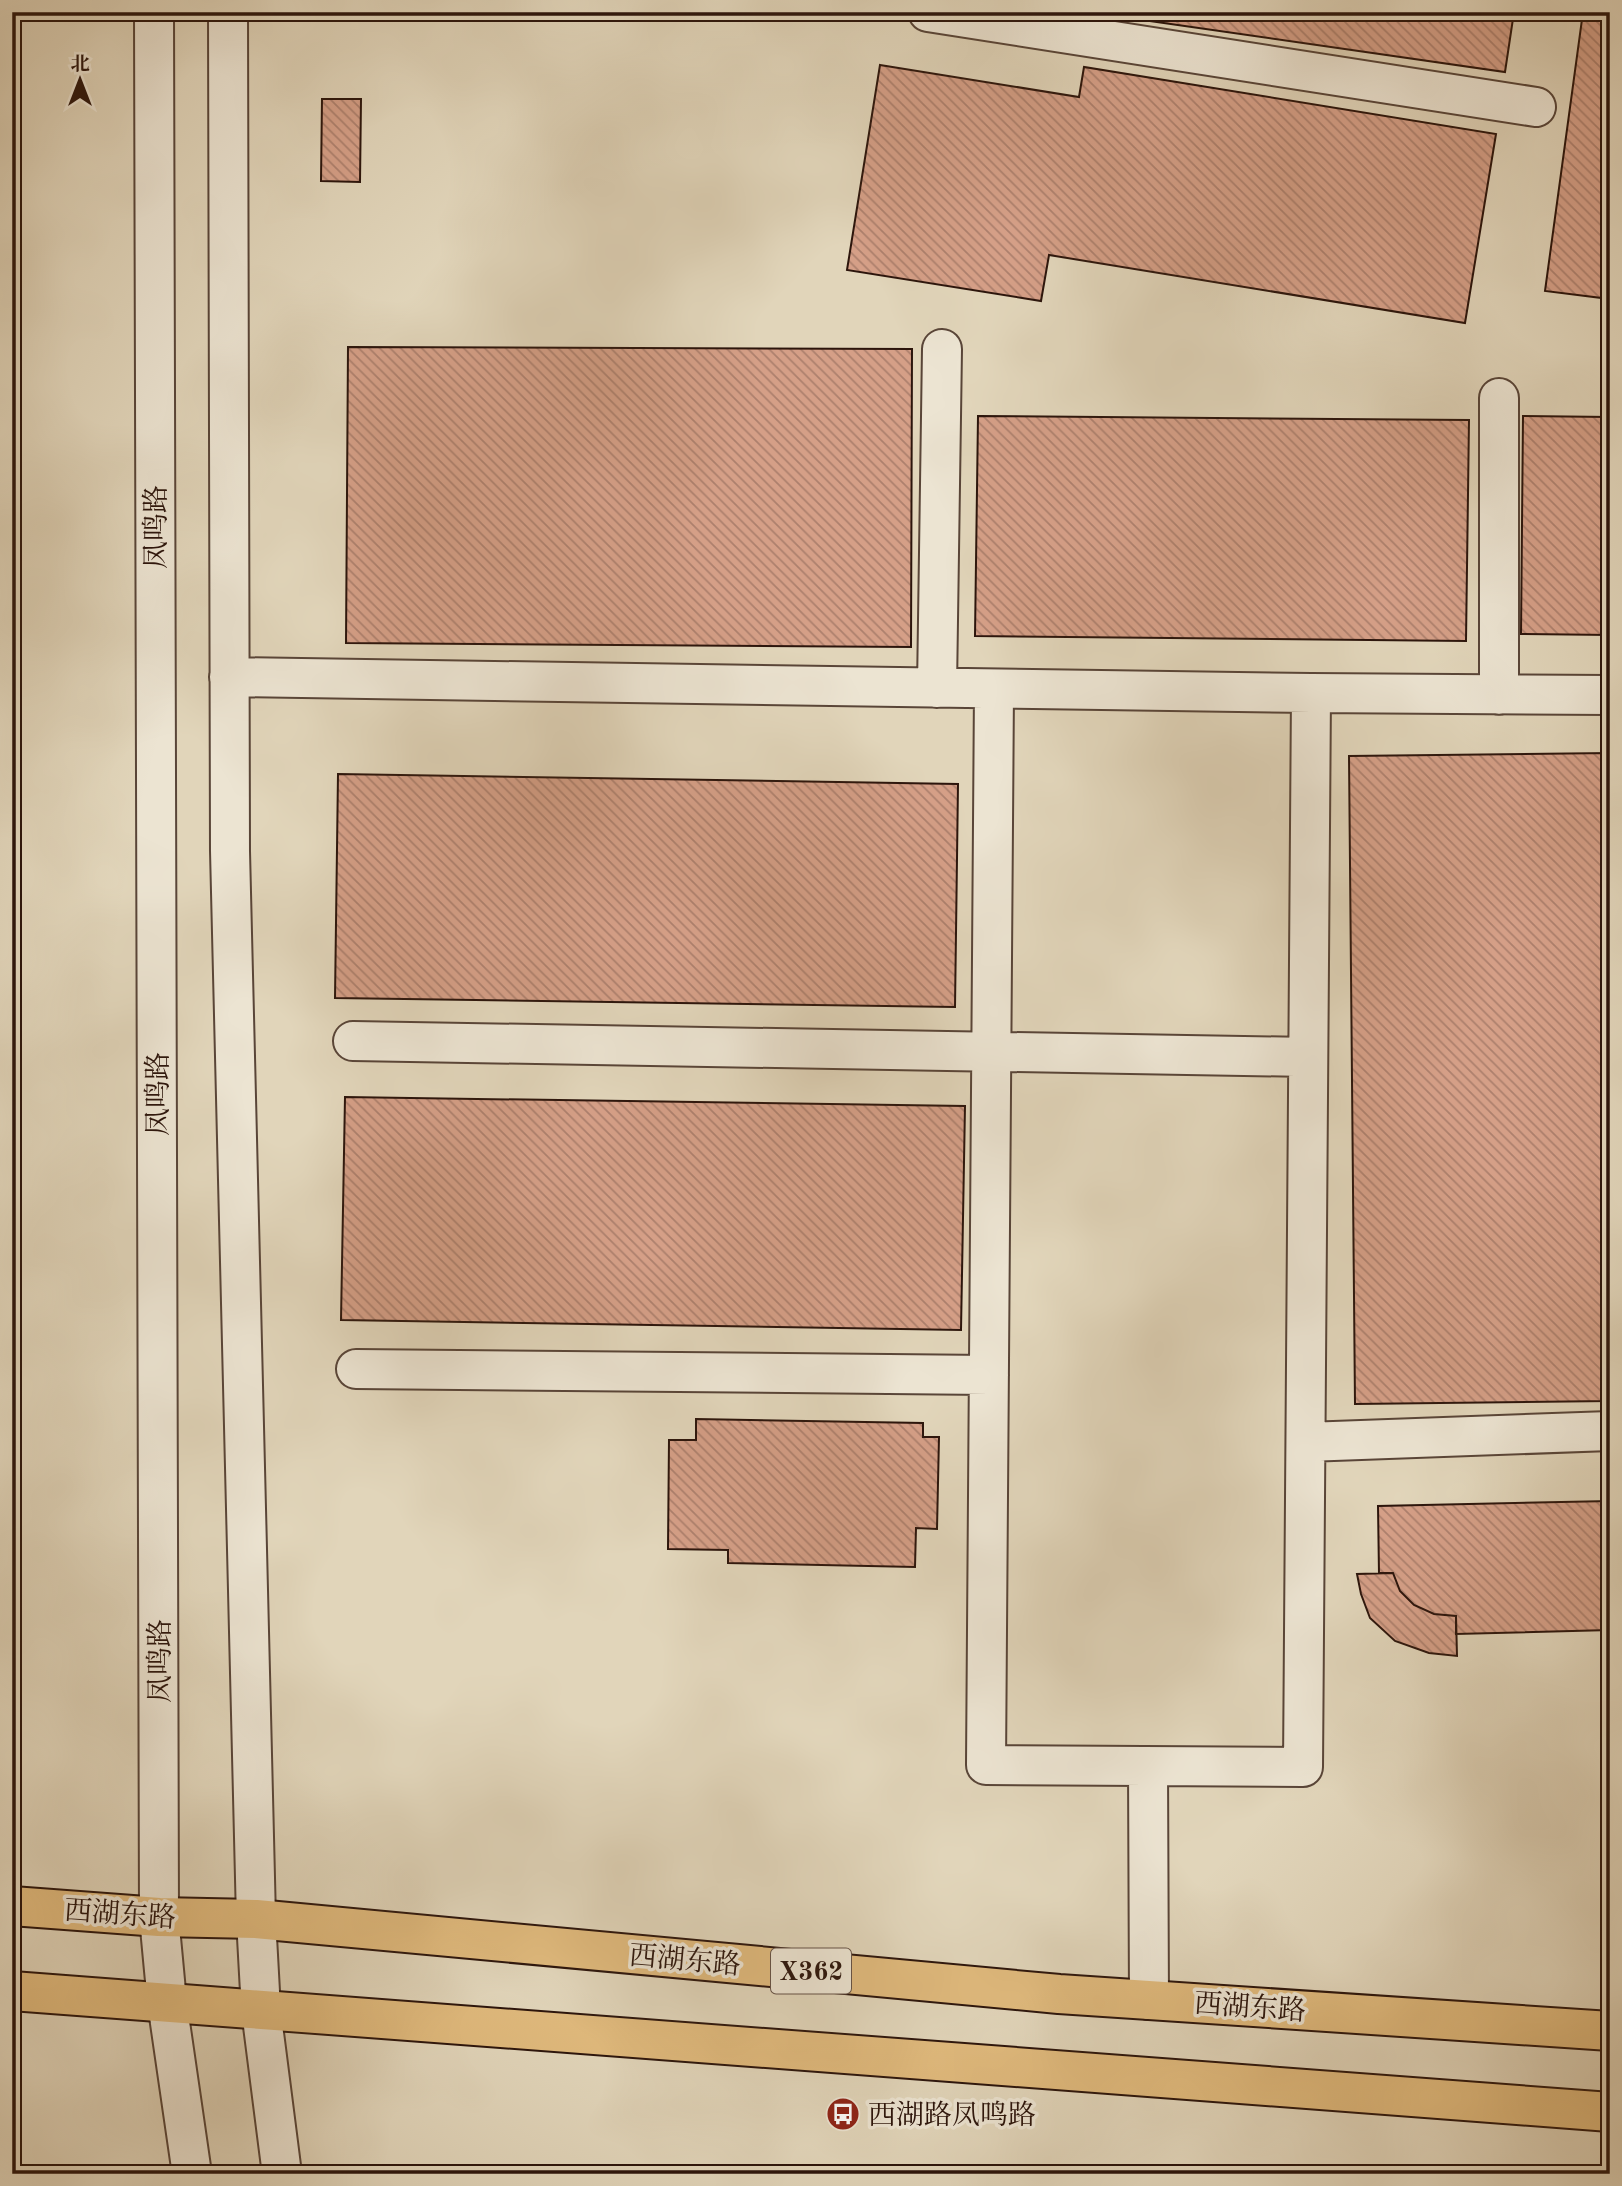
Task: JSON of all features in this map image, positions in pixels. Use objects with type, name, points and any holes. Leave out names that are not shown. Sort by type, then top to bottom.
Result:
[{"type":"main road","name":"西湖东路","points":[[12,1906],[159,1917],[256,1919],[1045,1993],[1610,2031]]},
{"type":"main road","points":[[12,1991],[1610,2112]]},
{"type":"street","name":"凤鸣路","points":[[154,12],[159,1917],[167,2001],[192,2174]]},
{"type":"street","points":[[228,12],[230,851],[256,1919],[261,2010],[282,2174]]},
{"type":"street","points":[[928,12],[1536,107]]},
{"type":"street","points":[[937,688],[942,349]]},
{"type":"street","points":[[1499,398],[1499,695]]},
{"type":"street","points":[[229,677],[1610,695]]},
{"type":"street","points":[[994,689],[986,1765],[1303,1767],[1311,693]]},
{"type":"street","points":[[353,1041],[1308,1057]]},
{"type":"street","points":[[356,1368],[989,1375]]},
{"type":"street","points":[[1306,1442],[1610,1431]]},
{"type":"street","points":[[1148,1767],[1149,2000]]},
{"type":"building","points":[[1087,12],[1514,12],[1505,72]]},
{"type":"building","points":[[1583,12],[1610,12],[1610,299],[1545,291]]},
{"type":"building","points":[[880,65],[1079,97],[1084,67],[1496,134],[1465,323],[1049,255],[1041,301],[847,270]]},
{"type":"building","points":[[322,99],[361,99],[360,182],[321,181]]},
{"type":"building","points":[[348,347],[912,349],[911,647],[346,643]]},
{"type":"building","points":[[978,416],[1469,420],[1466,641],[975,636]]},
{"type":"building","points":[[1523,416],[1610,417],[1610,635],[1521,634]]},
{"type":"building","points":[[1610,753],[1610,1401],[1355,1404],[1349,756]]},
{"type":"building","points":[[338,774],[958,784],[955,1007],[335,998]]},
{"type":"building","points":[[345,1097],[965,1106],[961,1330],[341,1320]]},
{"type":"building","points":[[696,1419],[923,1423],[923,1437],[939,1437],[937,1529],[916,1528],[915,1567],[728,1563],[728,1550],[668,1549],[669,1440],[696,1440]]},
{"type":"building","points":[[1610,1501],[1610,1630],[1456,1634],[1456,1616],[1434,1614],[1414,1605],[1400,1591],[1393,1573],[1379,1573],[1378,1506]]},
{"type":"building","points":[[1393,1573],[1400,1591],[1414,1605],[1434,1614],[1456,1616],[1457,1656],[1429,1653],[1395,1641],[1370,1618],[1357,1574]]},
{"type":"place","name":"西湖路凤鸣路","points":[[843,2114]]}]
